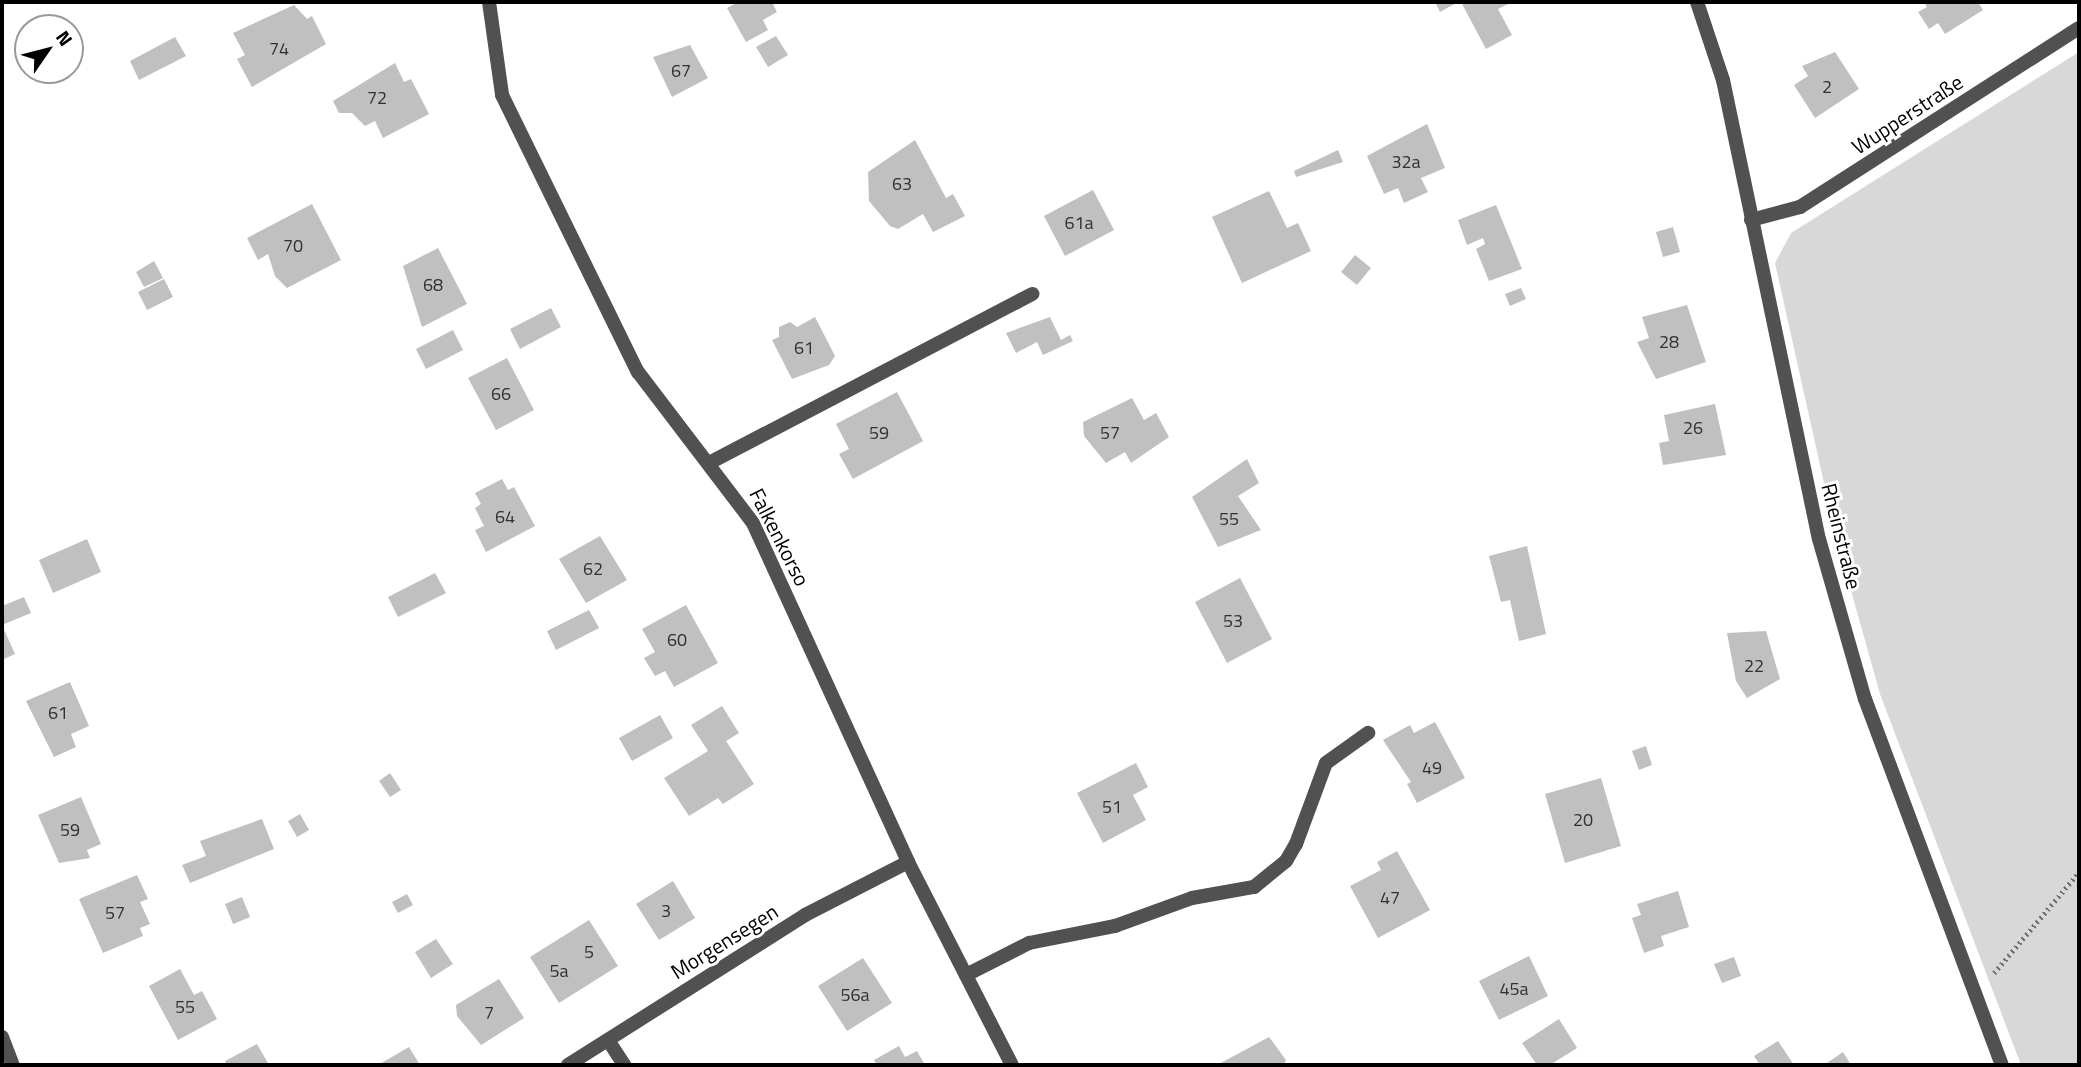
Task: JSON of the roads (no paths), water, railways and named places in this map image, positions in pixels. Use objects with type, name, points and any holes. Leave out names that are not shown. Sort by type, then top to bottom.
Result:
[{"type":"street","name":"Falkenkorso","points":[[489,2],[502,95],[638,372],[671,421],[709,463],[753,523],[908,862],[1012,1065]]},
{"type":"street","name":"Rheinstraße","points":[[1696,2],[1723,80],[1819,539],[1865,699],[2002,1065]]},
{"type":"street","name":"Wupperstraße","points":[[1751,220],[1801,207],[2079,28]]},
{"type":"street","points":[[709,463],[1032,295]]},
{"type":"street","points":[[966,975],[1029,943],[1115,926],[1192,898],[1254,887],[1286,861],[1326,764],[1368,733]]},
{"type":"street","name":"Morgensegen","points":[[568,1065],[805,915],[908,862]]},
{"type":"street","points":[[2,1037],[13,1065]]},
{"type":"street","points":[[608,1040],[624,1065]]}]
